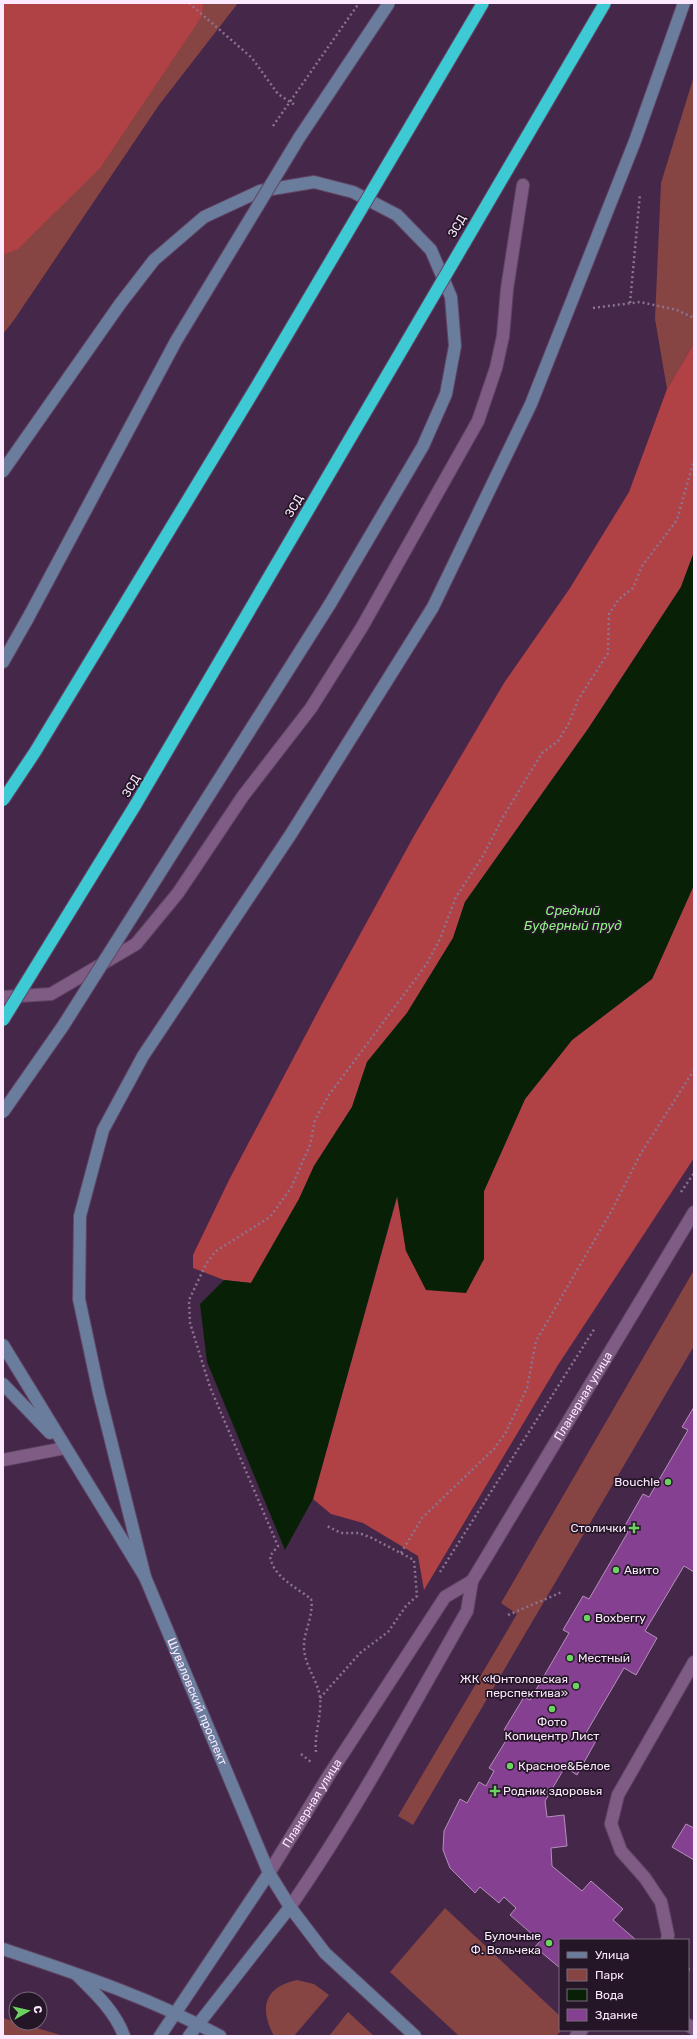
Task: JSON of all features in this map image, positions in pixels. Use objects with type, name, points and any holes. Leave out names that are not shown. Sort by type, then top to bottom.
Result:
[{"type":"highway","points":[[3,800],[35,752],[250,398],[483,3]]},
{"type":"highway","name":"ЗСД","points":[[3,1020],[140,797],[604,3]]},
{"type":"main road","points":[[3,662],[176,341],[299,138],[389,3]]},
{"type":"main road","points":[[144,1578],[99,1393],[79,1299],[80,1216],[103,1130],[143,1056],[291,834],[433,607],[531,404],[635,141],[684,3]]},
{"type":"main road","points":[[3,471],[120,304],[154,260],[204,217],[260,191],[314,182],[354,192],[398,215],[431,250],[451,296],[455,346],[446,394],[423,446],[330,604],[63,1026],[3,1112]]},
{"type":"main road","name":"Шуваловский проспект","points":[[3,1345],[144,1578],[268,1873],[290,1908],[325,1953],[415,2036]]},
{"type":"main road","points":[[3,1384],[65,1448]]},
{"type":"main road","name":"Планерная улица","points":[[160,2036],[268,1873]]},
{"type":"main road","name":"Планерная улица","points":[[189,2036],[290,1908]]},
{"type":"main road","points":[[3,1949],[103,1982],[175,2012],[220,2036]]},
{"type":"main road","points":[[75,1973],[108,2008],[120,2025],[124,2036]]},
{"type":"street","points":[[3,997],[51,994],[136,944],[178,893],[243,796],[311,708],[362,627],[478,421],[496,368],[503,336],[507,289],[523,185]]},
{"type":"street","name":"Планерная улица","points":[[290,1908],[313,1874],[361,1796],[467,1611],[472,1581],[694,1212]]},
{"type":"street","points":[[3,1460],[65,1448]]},
{"type":"street","name":"Планерная улица","points":[[268,1873],[329,1775],[445,1597],[472,1581]]},
{"type":"street","points":[[667,1939],[668,1935],[661,1902],[645,1878],[621,1852],[611,1824],[618,1795],[694,1662]]},
{"type":"path","points":[[189,3],[252,58],[278,94],[296,105]]},
{"type":"path","points":[[273,126],[359,3]]},
{"type":"path","points":[[630,303],[641,187]]},
{"type":"path","points":[[589,308],[640,302],[677,310],[694,318]]},
{"type":"path","points":[[316,1759],[315,1742],[320,1718],[320,1698],[306,1664],[304,1645],[312,1606],[311,1599],[282,1578],[271,1561],[270,1556],[278,1546],[210,1387],[190,1323],[189,1300],[206,1264],[216,1251],[270,1216],[291,1188],[310,1145],[315,1120],[329,1095],[426,965],[440,939],[456,897],[483,856],[503,817],[542,753],[558,740],[569,723],[578,700],[608,653],[609,614],[619,599],[633,588],[642,566],[678,520],[694,460]]},
{"type":"path","points":[[401,1553],[422,1518],[494,1449],[506,1432],[527,1388],[536,1341],[612,1210],[641,1153],[694,1070]]},
{"type":"path","points":[[681,1193],[694,1173]]},
{"type":"path","points":[[438,1575],[596,1327]]},
{"type":"path","points":[[320,1698],[360,1653],[388,1632],[406,1606],[417,1596],[414,1560],[372,1538],[359,1533],[341,1533],[325,1525]]},
{"type":"path","points":[[508,1615],[562,1592]]},
{"type":"path","points":[[302,1754],[313,1764],[321,1752]]},
{"type":"green space","points":[[3,3],[238,3],[159,105],[14,320],[3,334]]},
{"type":"green space","points":[[694,76],[694,343],[667,389],[655,319],[661,183]]},
{"type":"green space","points":[[694,1270],[694,1346],[413,1825],[398,1816],[517,1614],[501,1603]]},
{"type":"green space","points":[[445,1908],[559,2015],[559,2031],[561,2031],[556,2036],[459,2036],[390,1972]]},
{"type":"green space","points":[[297,1980],[314,1984],[329,1995],[294,2036],[274,2036],[269,2026],[267,2016],[266,2008],[268,2000],[271,1993],[277,1988],[286,1983]]},
{"type":"green space","points":[[348,2012],[374,2036],[329,2036]]},
{"type":"green space","points":[[3,2018],[8,2019],[8,2031],[47,2031],[64,2036],[3,2036]]},
{"type":"shaded area","points":[[3,3],[203,3],[202,16],[100,168],[18,249],[3,255]]},
{"type":"shaded area","points":[[694,343],[694,552],[681,587],[588,729],[465,902],[453,938],[407,1013],[367,1062],[352,1107],[314,1166],[299,1199],[251,1283],[224,1280],[193,1268],[193,1255],[229,1180],[323,1002],[415,834],[504,683],[570,588],[629,492],[667,389]]},
{"type":"shaded area","points":[[694,885],[694,1158],[558,1365],[424,1590],[418,1556],[363,1523],[331,1514],[313,1499],[398,1194],[406,1251],[484,1259],[484,1191],[525,1099],[572,1040],[652,979]]},
{"type":"water","name":"Средний Буферный пруд","points":[[694,552],[694,885],[652,979],[572,1040],[525,1099],[484,1191],[484,1259],[466,1293],[426,1290],[406,1251],[397,1196],[313,1499],[285,1550],[207,1362],[200,1304],[224,1280],[251,1283],[299,1199],[314,1166],[352,1107],[367,1062],[407,1013],[453,938],[465,902],[588,729],[681,587]]},
{"type":"building","name":"ЖК «Юнтоловская перспектива»","points":[[694,1407],[694,1572],[684,1566],[645,1631],[657,1638],[636,1675],[624,1668],[586,1733],[597,1739],[577,1775],[565,1767],[545,1801],[547,1817],[564,1815],[567,1846],[551,1848],[552,1866],[582,1891],[591,1881],[623,1909],[613,1920],[635,1939],[559,1939],[559,1967],[535,1947],[540,1941],[510,1915],[516,1908],[504,1897],[499,1903],[480,1887],[475,1893],[450,1868],[443,1850],[444,1831],[460,1799],[467,1803],[479,1782],[486,1786],[494,1771],[489,1768],[510,1734],[504,1730],[524,1697],[530,1700],[569,1633],[563,1630],[583,1596],[589,1599],[628,1532],[623,1529],[643,1494],[649,1497],[688,1430],[682,1427]]},
{"type":"building","points":[[686,1824],[694,1828],[694,1860],[672,1847]]},
{"type":"place","name":"Bouchle","points":[[668,1482]]},
{"type":"place","name":"Столички","points":[[634,1528]]},
{"type":"place","name":"Авито","points":[[616,1570]]},
{"type":"place","name":"Boxberry","points":[[587,1618]]},
{"type":"place","name":"Местный","points":[[570,1658]]},
{"type":"place","name":"ЖК «Юнтоловская перспектива»","points":[[576,1686]]},
{"type":"place","name":"Фото Копицентр Лист","points":[[552,1709]]},
{"type":"place","name":"Красное&Белое","points":[[510,1766]]},
{"type":"place","name":"Родник здоровья","points":[[495,1791]]},
{"type":"place","name":"Булочные Ф. Вольчека","points":[[549,1943]]}]
